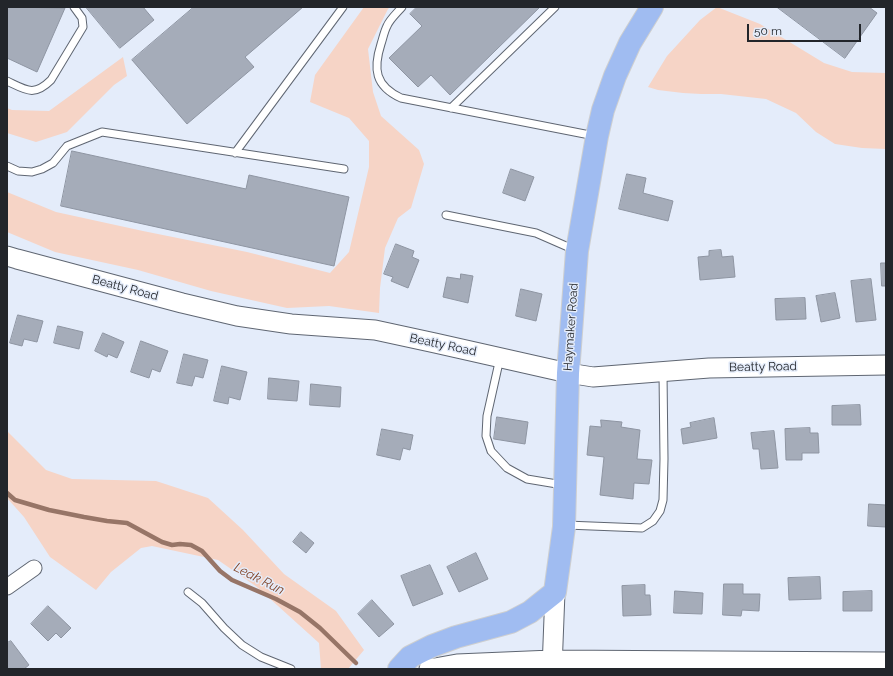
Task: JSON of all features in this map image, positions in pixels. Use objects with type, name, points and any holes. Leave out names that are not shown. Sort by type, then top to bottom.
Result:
[{"type":"main road","name":"Haymaker Road","points":[[554,592],[564,525],[568,373],[577,251],[603,110],[615,76],[630,43],[652,7]]},
{"type":"main road","points":[[398,669],[410,657],[432,646],[456,637],[511,622],[530,612],[554,592]]},
{"type":"street","name":"Beatty Road","points":[[7,256],[182,303],[237,316],[290,324],[375,330],[568,373],[593,377],[709,368],[886,365]]},
{"type":"street","points":[[7,587],[34,568]]},
{"type":"street","name":"Haymaker Road","points":[[552,665],[554,592]]},
{"type":"street","points":[[429,669],[457,664],[552,665],[886,662]]},
{"type":"lane","points":[[7,81],[28,91],[36,90],[45,86],[51,80],[83,26],[82,18],[74,7]]},
{"type":"lane","points":[[235,153],[343,7]]},
{"type":"lane","points":[[402,7],[387,26],[377,56],[376,67],[378,77],[391,93],[401,98],[597,136]]},
{"type":"lane","points":[[451,108],[555,7]]},
{"type":"lane","points":[[7,166],[18,171],[32,172],[42,169],[53,163],[67,146],[102,132],[344,169]]},
{"type":"lane","points":[[446,215],[536,233],[577,251]]},
{"type":"lane","points":[[500,358],[487,416],[486,436],[491,451],[507,468],[527,478],[565,485]]},
{"type":"lane","points":[[564,525],[642,528],[653,521],[660,511],[663,500],[664,459],[662,371]]},
{"type":"lane","points":[[188,592],[202,603],[224,628],[242,645],[261,657],[291,669]]},
{"type":"shaded area","points":[[364,7],[390,7],[368,49],[373,92],[381,116],[419,150],[424,164],[411,208],[398,218],[385,248],[380,288],[379,313],[329,306],[287,308],[211,291],[138,270],[55,252],[7,232],[7,192],[56,212],[247,252],[330,273],[349,252],[369,167],[369,141],[349,118],[310,102],[315,75]]},
{"type":"shaded area","points":[[717,7],[760,24],[824,63],[852,72],[886,73],[886,149],[862,148],[835,144],[816,132],[796,113],[766,99],[721,94],[683,93],[658,90],[648,87],[667,56],[700,20]]},
{"type":"shaded area","points":[[123,57],[127,76],[114,85],[67,132],[36,142],[7,133],[7,108],[12,110],[49,111]]},
{"type":"shaded area","points":[[7,431],[46,470],[72,479],[156,481],[208,498],[243,530],[284,574],[336,611],[364,650],[348,669],[321,669],[319,643],[257,587],[218,560],[152,546],[141,548],[111,572],[96,590],[50,557],[24,517],[7,498]]},
{"type":"building","points":[[7,7],[65,8],[37,72],[7,58]]},
{"type":"building","points":[[86,7],[143,7],[154,20],[120,48]]},
{"type":"building","points":[[194,7],[303,7],[245,57],[254,67],[187,124],[132,60]]},
{"type":"building","points":[[417,7],[540,7],[450,95],[431,75],[418,87],[389,58],[422,26],[410,14]]},
{"type":"building","points":[[777,7],[869,7],[877,13],[845,58]]},
{"type":"building","points":[[72,151],[246,189],[249,175],[349,197],[334,266],[61,206]]},
{"type":"building","points":[[511,169],[534,177],[525,201],[503,193]]},
{"type":"building","points":[[627,174],[646,178],[643,193],[673,201],[668,221],[619,209]]},
{"type":"building","points":[[396,244],[414,251],[412,257],[419,260],[408,288],[391,281],[393,277],[384,274]]},
{"type":"building","points":[[721,250],[722,257],[733,256],[735,277],[700,280],[698,257],[709,256],[709,251]]},
{"type":"building","points":[[881,263],[886,263],[886,286],[882,286]]},
{"type":"building","points":[[461,274],[473,276],[468,303],[443,297],[447,277],[460,279]]},
{"type":"building","points":[[871,279],[876,320],[856,322],[851,281]]},
{"type":"building","points":[[521,289],[542,294],[536,321],[516,316]]},
{"type":"building","points":[[835,293],[840,318],[821,322],[816,296]]},
{"type":"building","points":[[805,298],[806,319],[776,320],[775,299]]},
{"type":"building","points":[[18,315],[43,321],[37,342],[24,339],[22,346],[10,343]]},
{"type":"building","points":[[58,326],[83,332],[79,349],[54,343]]},
{"type":"building","points":[[103,333],[124,342],[117,358],[108,354],[107,357],[95,351]]},
{"type":"building","points":[[141,341],[168,351],[160,372],[152,369],[149,378],[131,372]]},
{"type":"building","points":[[184,354],[208,360],[203,378],[195,376],[192,386],[177,383]]},
{"type":"building","points":[[222,366],[247,372],[240,400],[229,397],[228,404],[214,401]]},
{"type":"building","points":[[269,378],[299,381],[297,401],[268,399]]},
{"type":"building","points":[[311,384],[341,387],[340,407],[310,405]]},
{"type":"building","points":[[860,405],[861,425],[832,425],[832,406]]},
{"type":"building","points":[[497,417],[528,422],[525,444],[494,439]]},
{"type":"building","points":[[714,418],[717,438],[683,444],[681,429],[691,427],[690,423]]},
{"type":"building","points":[[601,420],[622,422],[621,427],[640,430],[637,459],[652,460],[649,484],[634,483],[633,499],[600,495],[604,457],[587,455],[590,426],[601,427]]},
{"type":"building","points":[[810,428],[810,433],[818,433],[819,453],[802,453],[802,460],[786,460],[785,429]]},
{"type":"building","points":[[382,429],[413,435],[410,450],[403,448],[400,460],[377,455]]},
{"type":"building","points":[[774,431],[778,468],[761,469],[759,449],[753,449],[751,433]]},
{"type":"building","points":[[869,504],[886,505],[886,527],[868,526]]},
{"type":"building","points":[[301,532],[314,543],[306,553],[293,542]]},
{"type":"building","points":[[476,553],[488,579],[459,592],[447,567]]},
{"type":"building","points":[[430,565],[443,594],[413,606],[401,576]]},
{"type":"building","points":[[820,577],[821,599],[789,600],[788,578]]},
{"type":"building","points":[[724,584],[743,584],[743,594],[760,594],[759,611],[742,610],[741,616],[723,615]]},
{"type":"building","points":[[645,585],[645,595],[650,595],[651,615],[623,616],[622,586]]},
{"type":"building","points":[[675,591],[703,593],[702,614],[674,613]]},
{"type":"building","points":[[872,591],[872,611],[843,611],[843,592]]},
{"type":"building","points":[[372,600],[394,624],[379,637],[358,614]]},
{"type":"building","points":[[48,606],[71,628],[61,638],[56,633],[48,641],[31,624]]},
{"type":"building","points":[[11,641],[29,665],[24,669],[7,669],[7,643]]},
{"type":"waterway","name":"Leak Run","points":[[7,493],[15,500],[49,510],[107,521],[127,523],[162,542],[172,545],[191,545],[202,551],[220,571],[232,580],[276,599],[300,612],[320,628],[356,663]]}]
